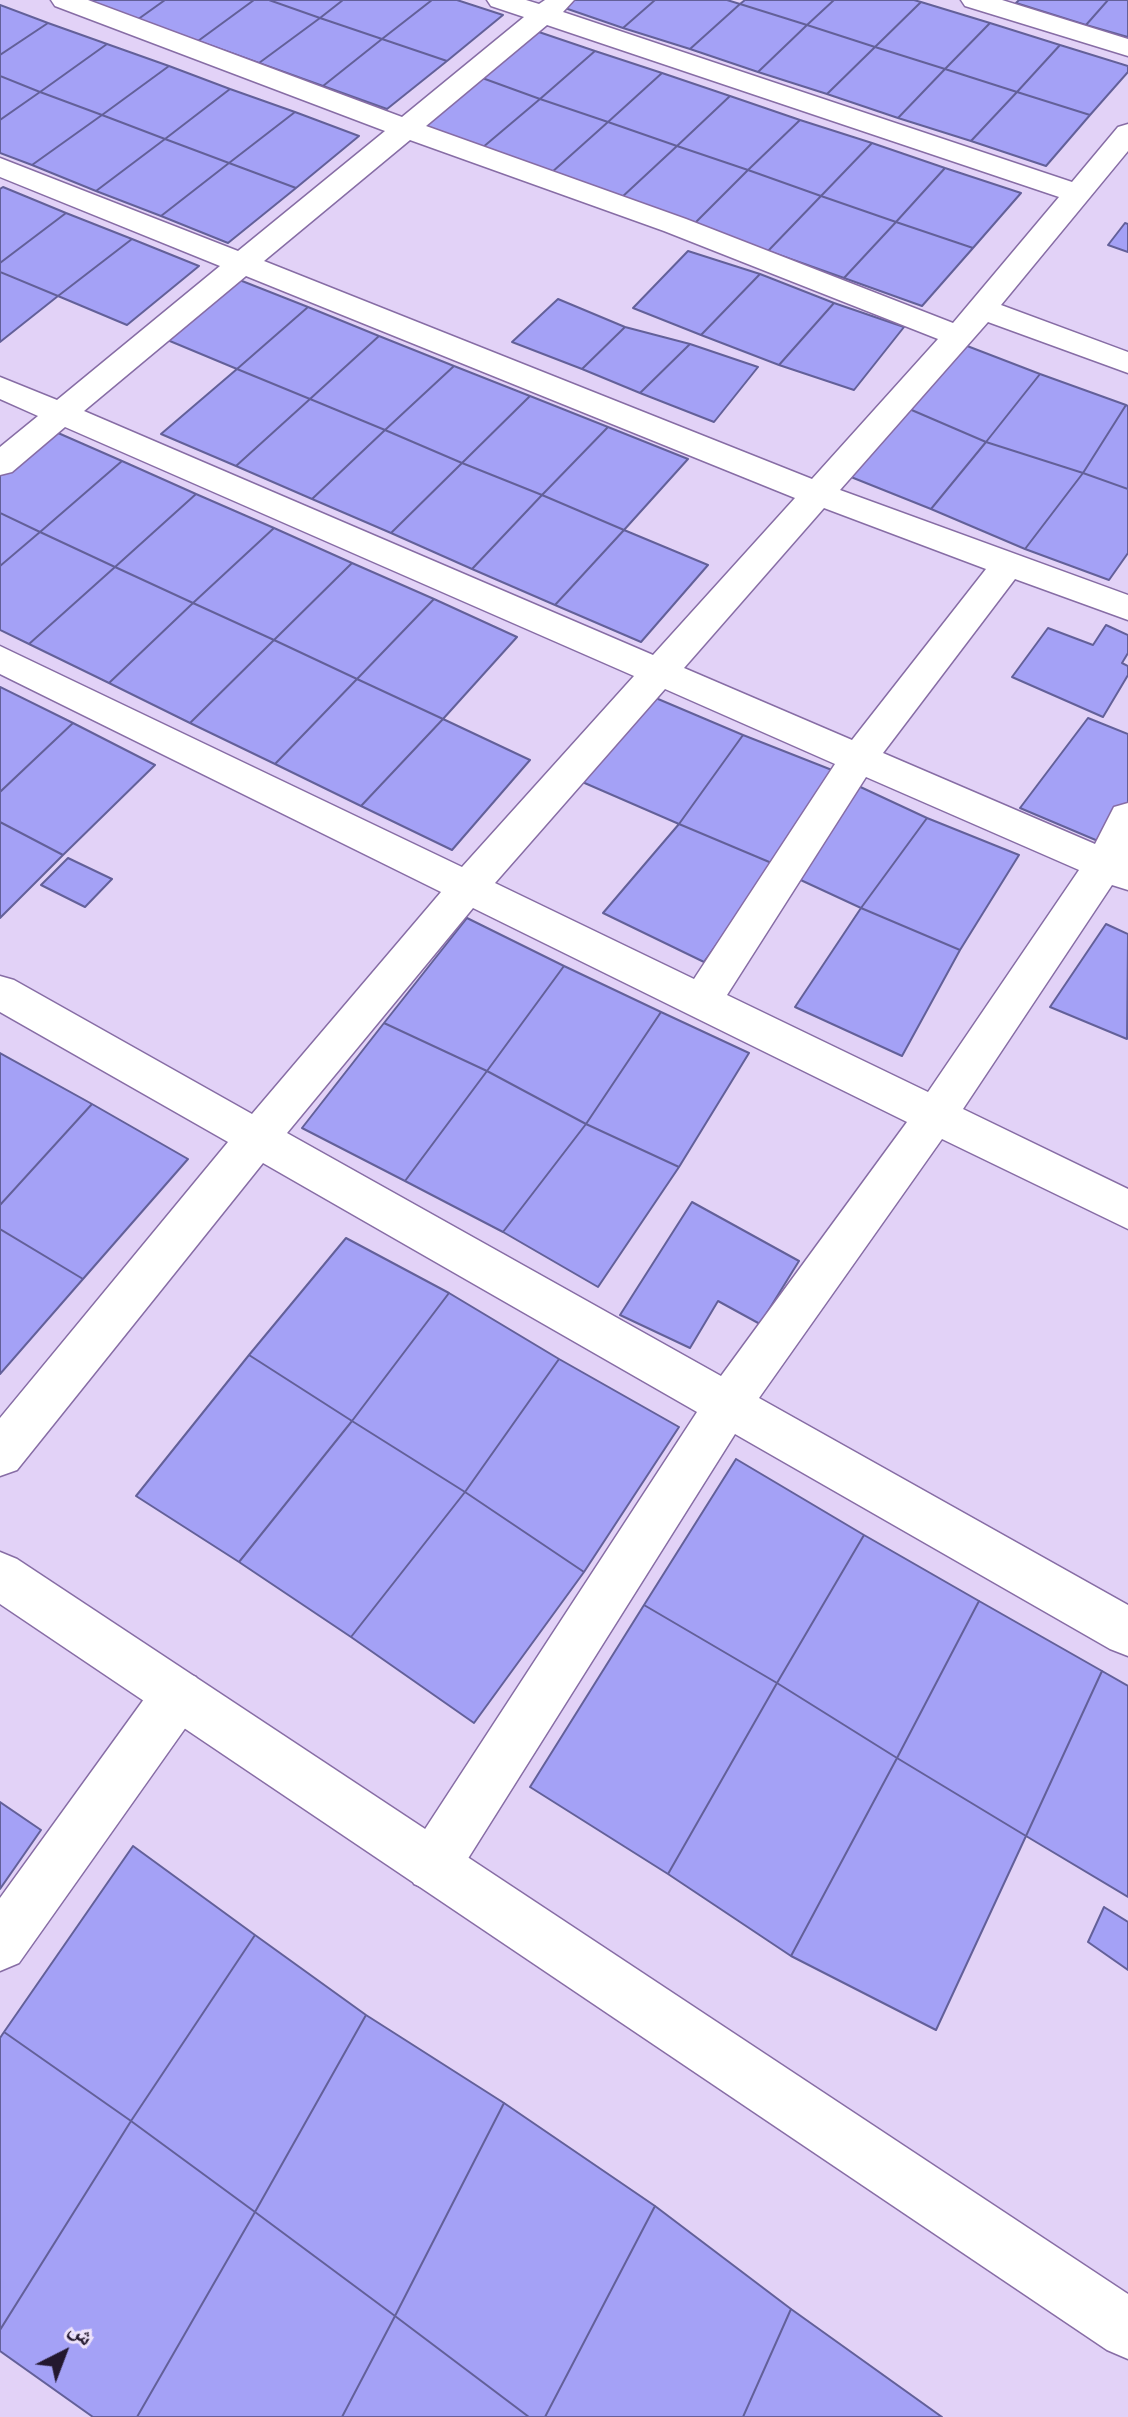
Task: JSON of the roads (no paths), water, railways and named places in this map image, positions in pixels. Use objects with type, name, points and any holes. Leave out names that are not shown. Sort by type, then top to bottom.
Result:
[{"type":"street","points":[[64,0],[407,129],[675,225],[969,322],[1128,363]]},
{"type":"street","points":[[500,0],[552,7],[1078,194]]},
{"type":"street","points":[[974,0],[1128,48]]},
{"type":"street","points":[[0,464],[552,7]]},
{"type":"street","points":[[0,1454],[257,1138],[468,887],[969,322],[1128,133]]},
{"type":"street","points":[[0,167],[815,493],[1128,608]]},
{"type":"street","points":[[0,387],[1116,870]]},
{"type":"street","points":[[702,1001],[859,758],[1009,563]]},
{"type":"street","points":[[0,659],[1128,1210]]},
{"type":"street","points":[[433,1865],[728,1404],[1116,870],[1128,817]]},
{"type":"street","points":[[0,992],[1128,1632]]},
{"type":"street","points":[[0,1576],[1128,2329]]},
{"type":"street","points":[[0,1944],[178,1695]]}]
